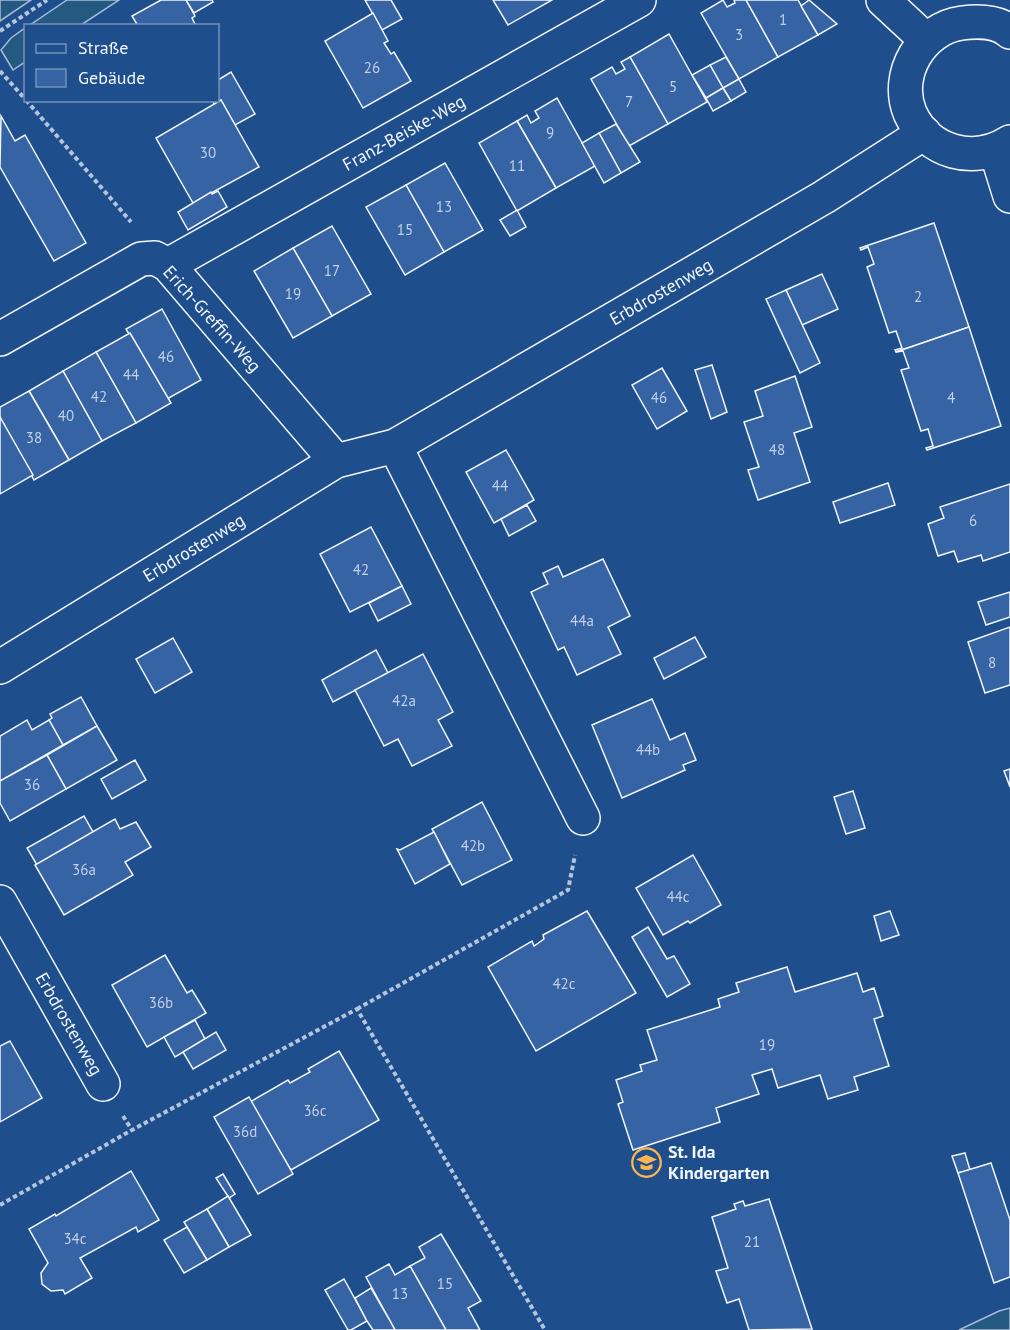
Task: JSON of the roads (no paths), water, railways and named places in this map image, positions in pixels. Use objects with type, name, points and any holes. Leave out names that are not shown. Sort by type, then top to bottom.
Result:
[{"type":"street","name":"Franz-Beiske-Weg","points":[[161,261],[639,0]]},
{"type":"street","points":[[883,0],[926,39]]},
{"type":"street","points":[[1009,27],[978,21],[950,24],[926,39],[911,61],[905,86],[910,112],[924,133],[945,149],[970,155],[1003,147],[1010,196]]},
{"type":"street","name":"Erbdrostenweg","points":[[0,667],[336,461],[395,446],[824,197],[924,133]]},
{"type":"street","name":"Erich-Greffin-Weg","points":[[0,339],[141,259],[161,261],[336,461]]},
{"type":"street","points":[[395,446],[583,818]]},
{"type":"street","name":"Erbdrostenweg","points":[[0,902],[103,1084]]},
{"type":"place","name":"St. Ida Kindergarten","points":[[647,1162]]}]
